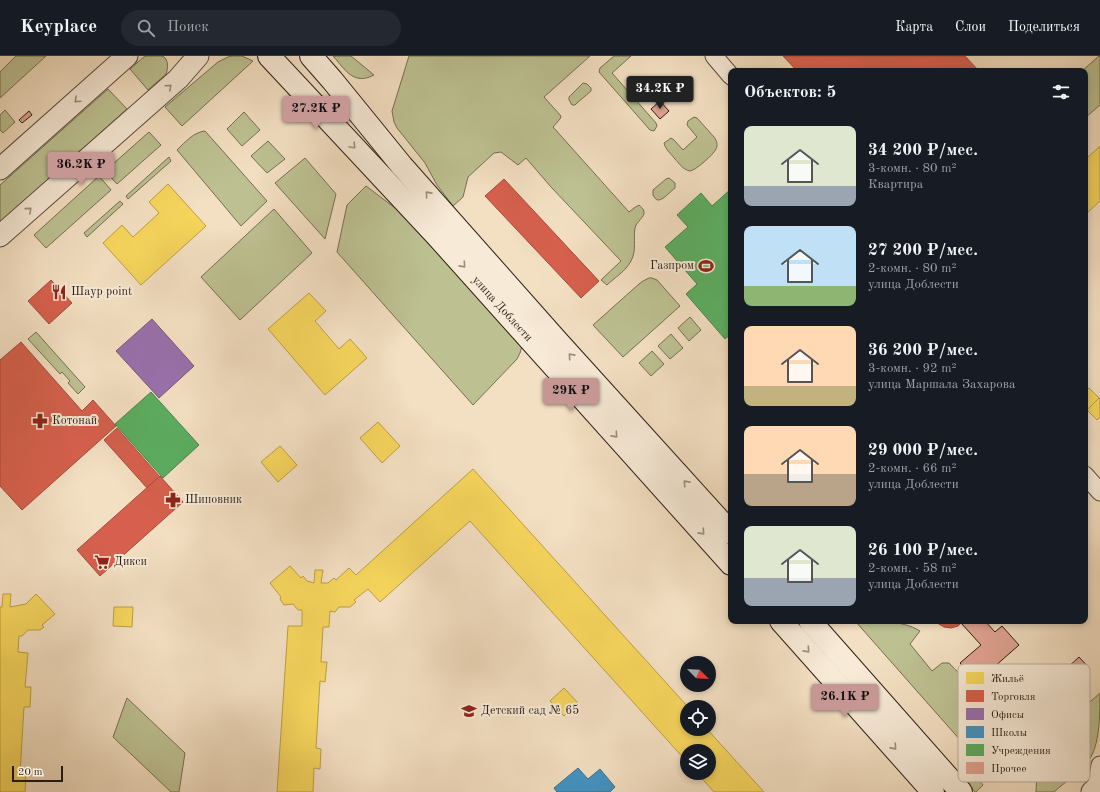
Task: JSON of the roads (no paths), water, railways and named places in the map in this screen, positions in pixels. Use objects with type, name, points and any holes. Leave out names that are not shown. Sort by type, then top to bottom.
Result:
[{"type":"main road","name":"улица Доблести","points":[[269,56],[437,236],[728,561]]},
{"type":"main road","name":"улица Доблести","points":[[310,56],[332,80],[402,166],[558,342],[728,530]]},
{"type":"main road","points":[[784,624],[933,792]]},
{"type":"main road","points":[[813,624],[962,792]]},
{"type":"street","points":[[0,169],[127,56]]},
{"type":"street","points":[[0,236],[178,79],[198,56]]},
{"type":"street","points":[[714,56],[728,72]]},
{"type":"street","points":[[1088,478],[1100,492]]},
{"type":"street","points":[[1096,788],[1100,765]]},
{"type":"place","name":"Газпром","points":[[706,266]]},
{"type":"place","name":"Шаур point","points":[[59,292]]},
{"type":"place","name":"Котонай","points":[[40,421]]},
{"type":"place","name":"Шиповник","points":[[173,500]]},
{"type":"place","name":"Дикси","points":[[102,562]]},
{"type":"place","name":"Детский сад № 65","points":[[469,711]]}]
